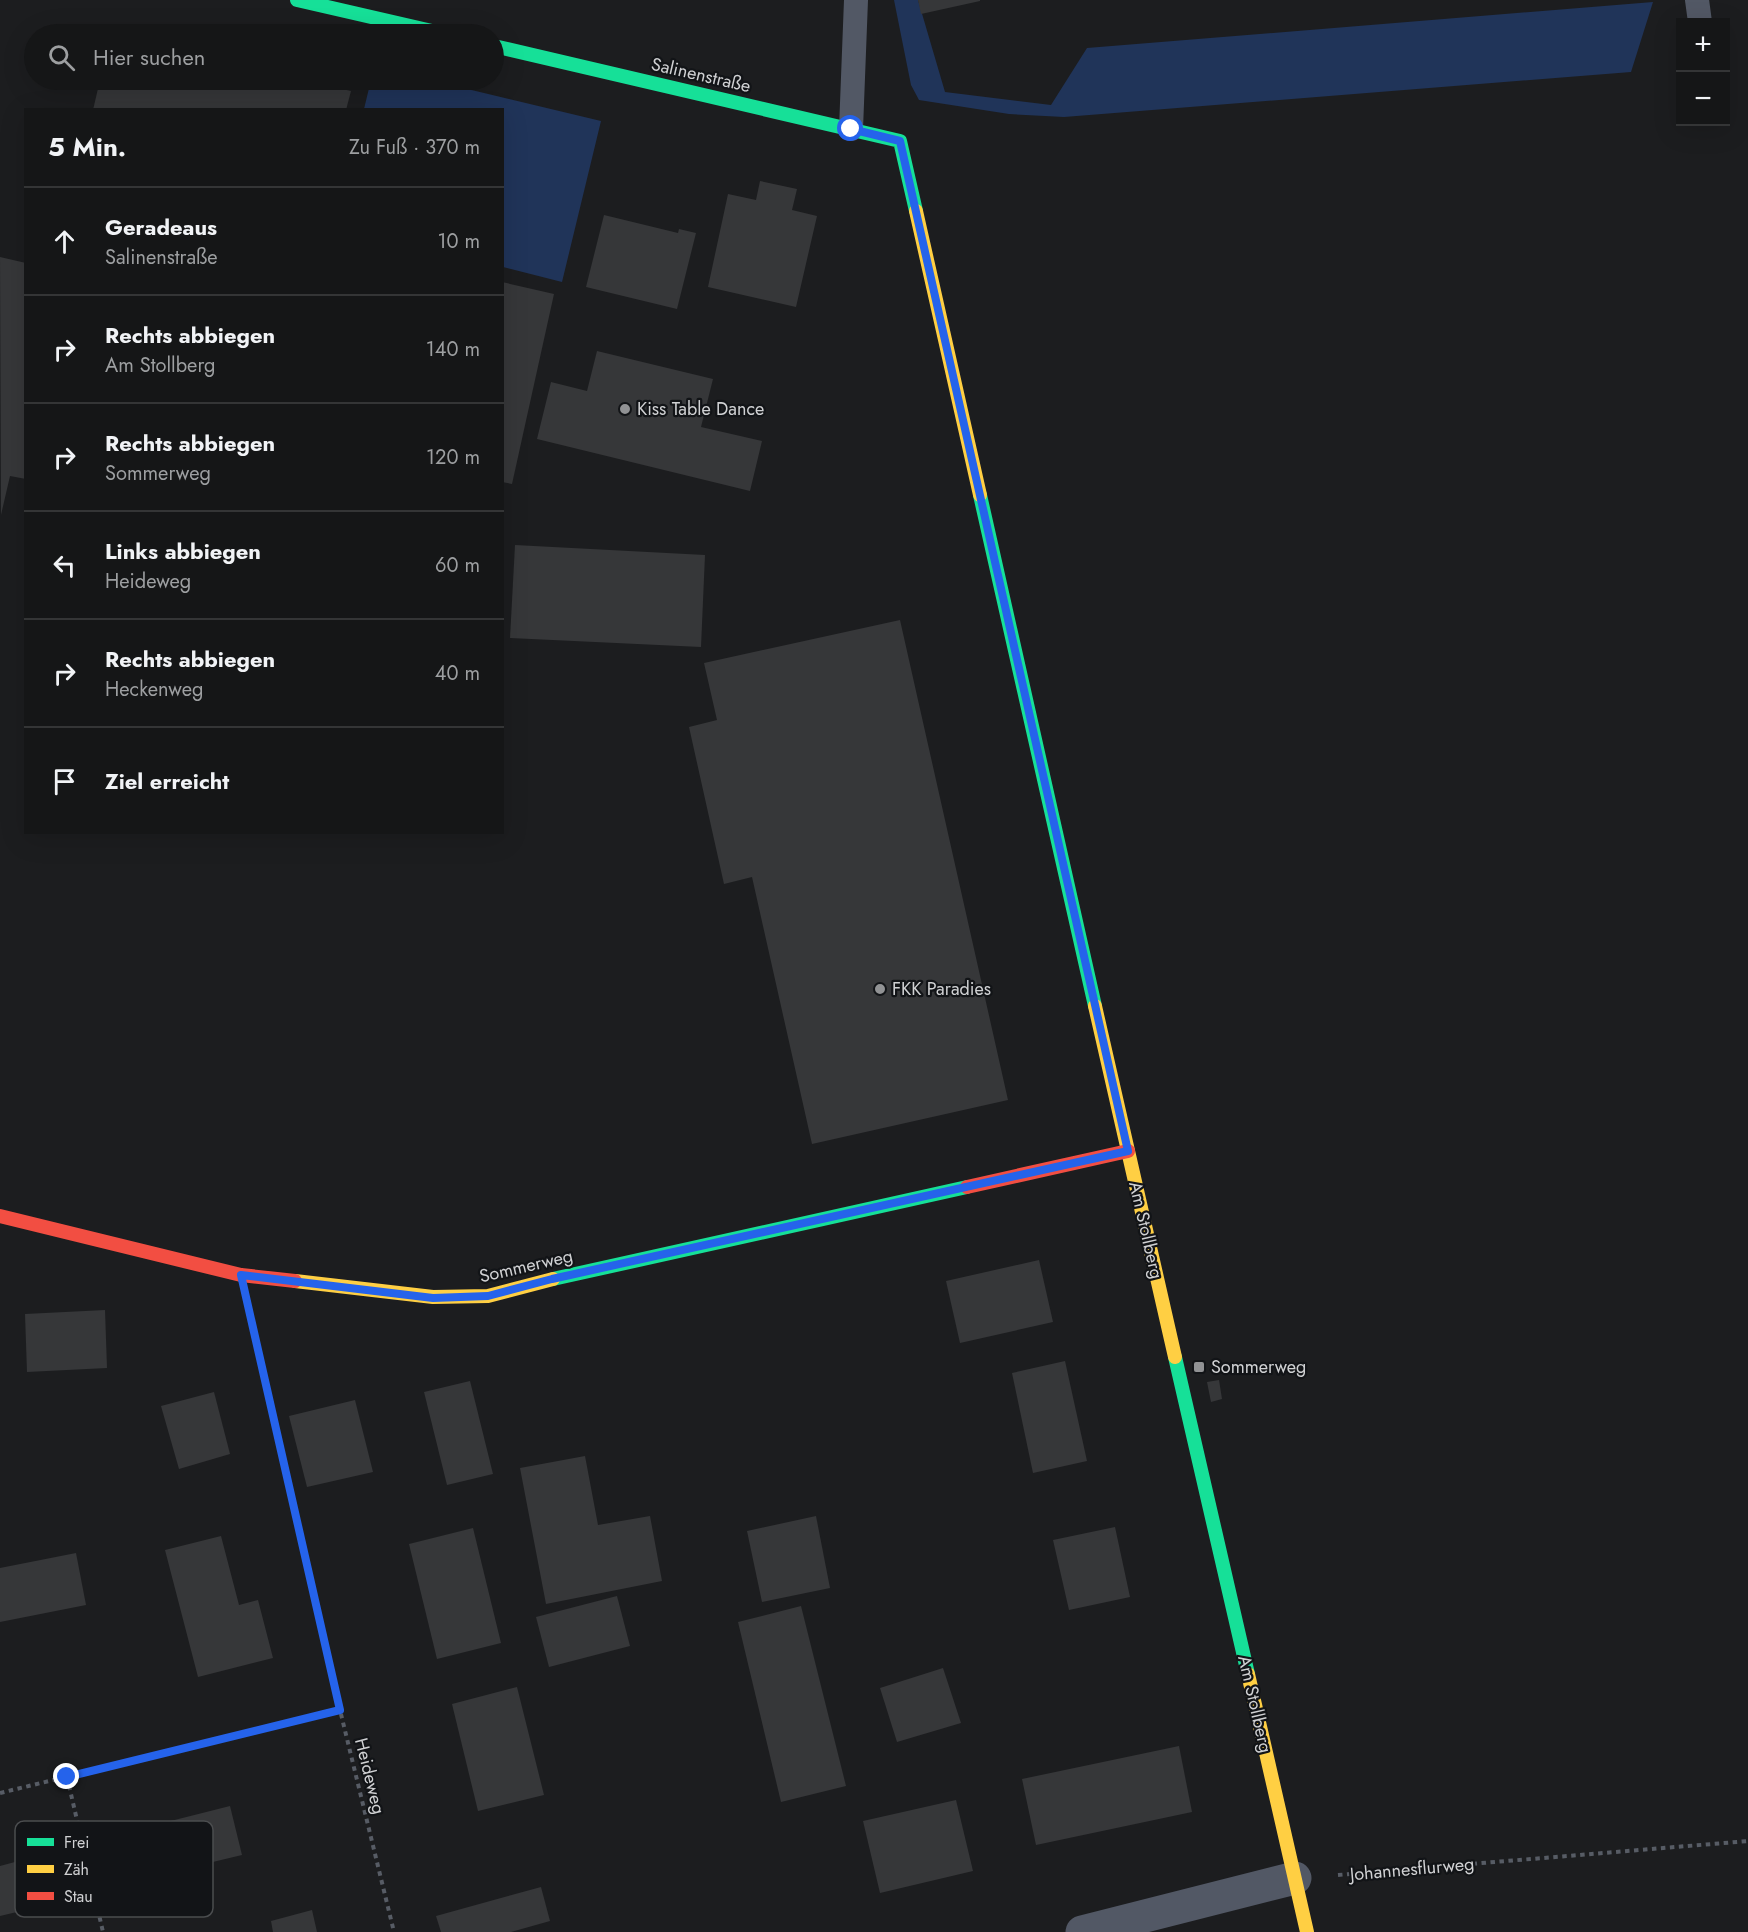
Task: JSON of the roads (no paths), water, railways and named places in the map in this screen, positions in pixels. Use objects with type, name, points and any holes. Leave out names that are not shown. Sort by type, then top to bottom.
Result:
[{"type":"street","points":[[297,0],[402,24]]},
{"type":"street","name":"Salinenstraße","points":[[504,48],[900,141]]},
{"type":"street","name":"Am Stollberg","points":[[900,141],[1307,1932]]},
{"type":"street","name":"Sommerweg","points":[[0,1216],[241,1275],[433,1298],[488,1296],[552,1279],[1128,1151]]},
{"type":"street","points":[[1082,1932],[1295,1878]]},
{"type":"lane","points":[[851,129],[856,0]]},
{"type":"lane","points":[[1697,0],[1699,18]]},
{"type":"place","name":"Kiss Table Dance","points":[[625,409]]},
{"type":"place","name":"FKK Paradies","points":[[880,989]]},
{"type":"place","name":"Sommerweg","points":[[1199,1367]]}]
